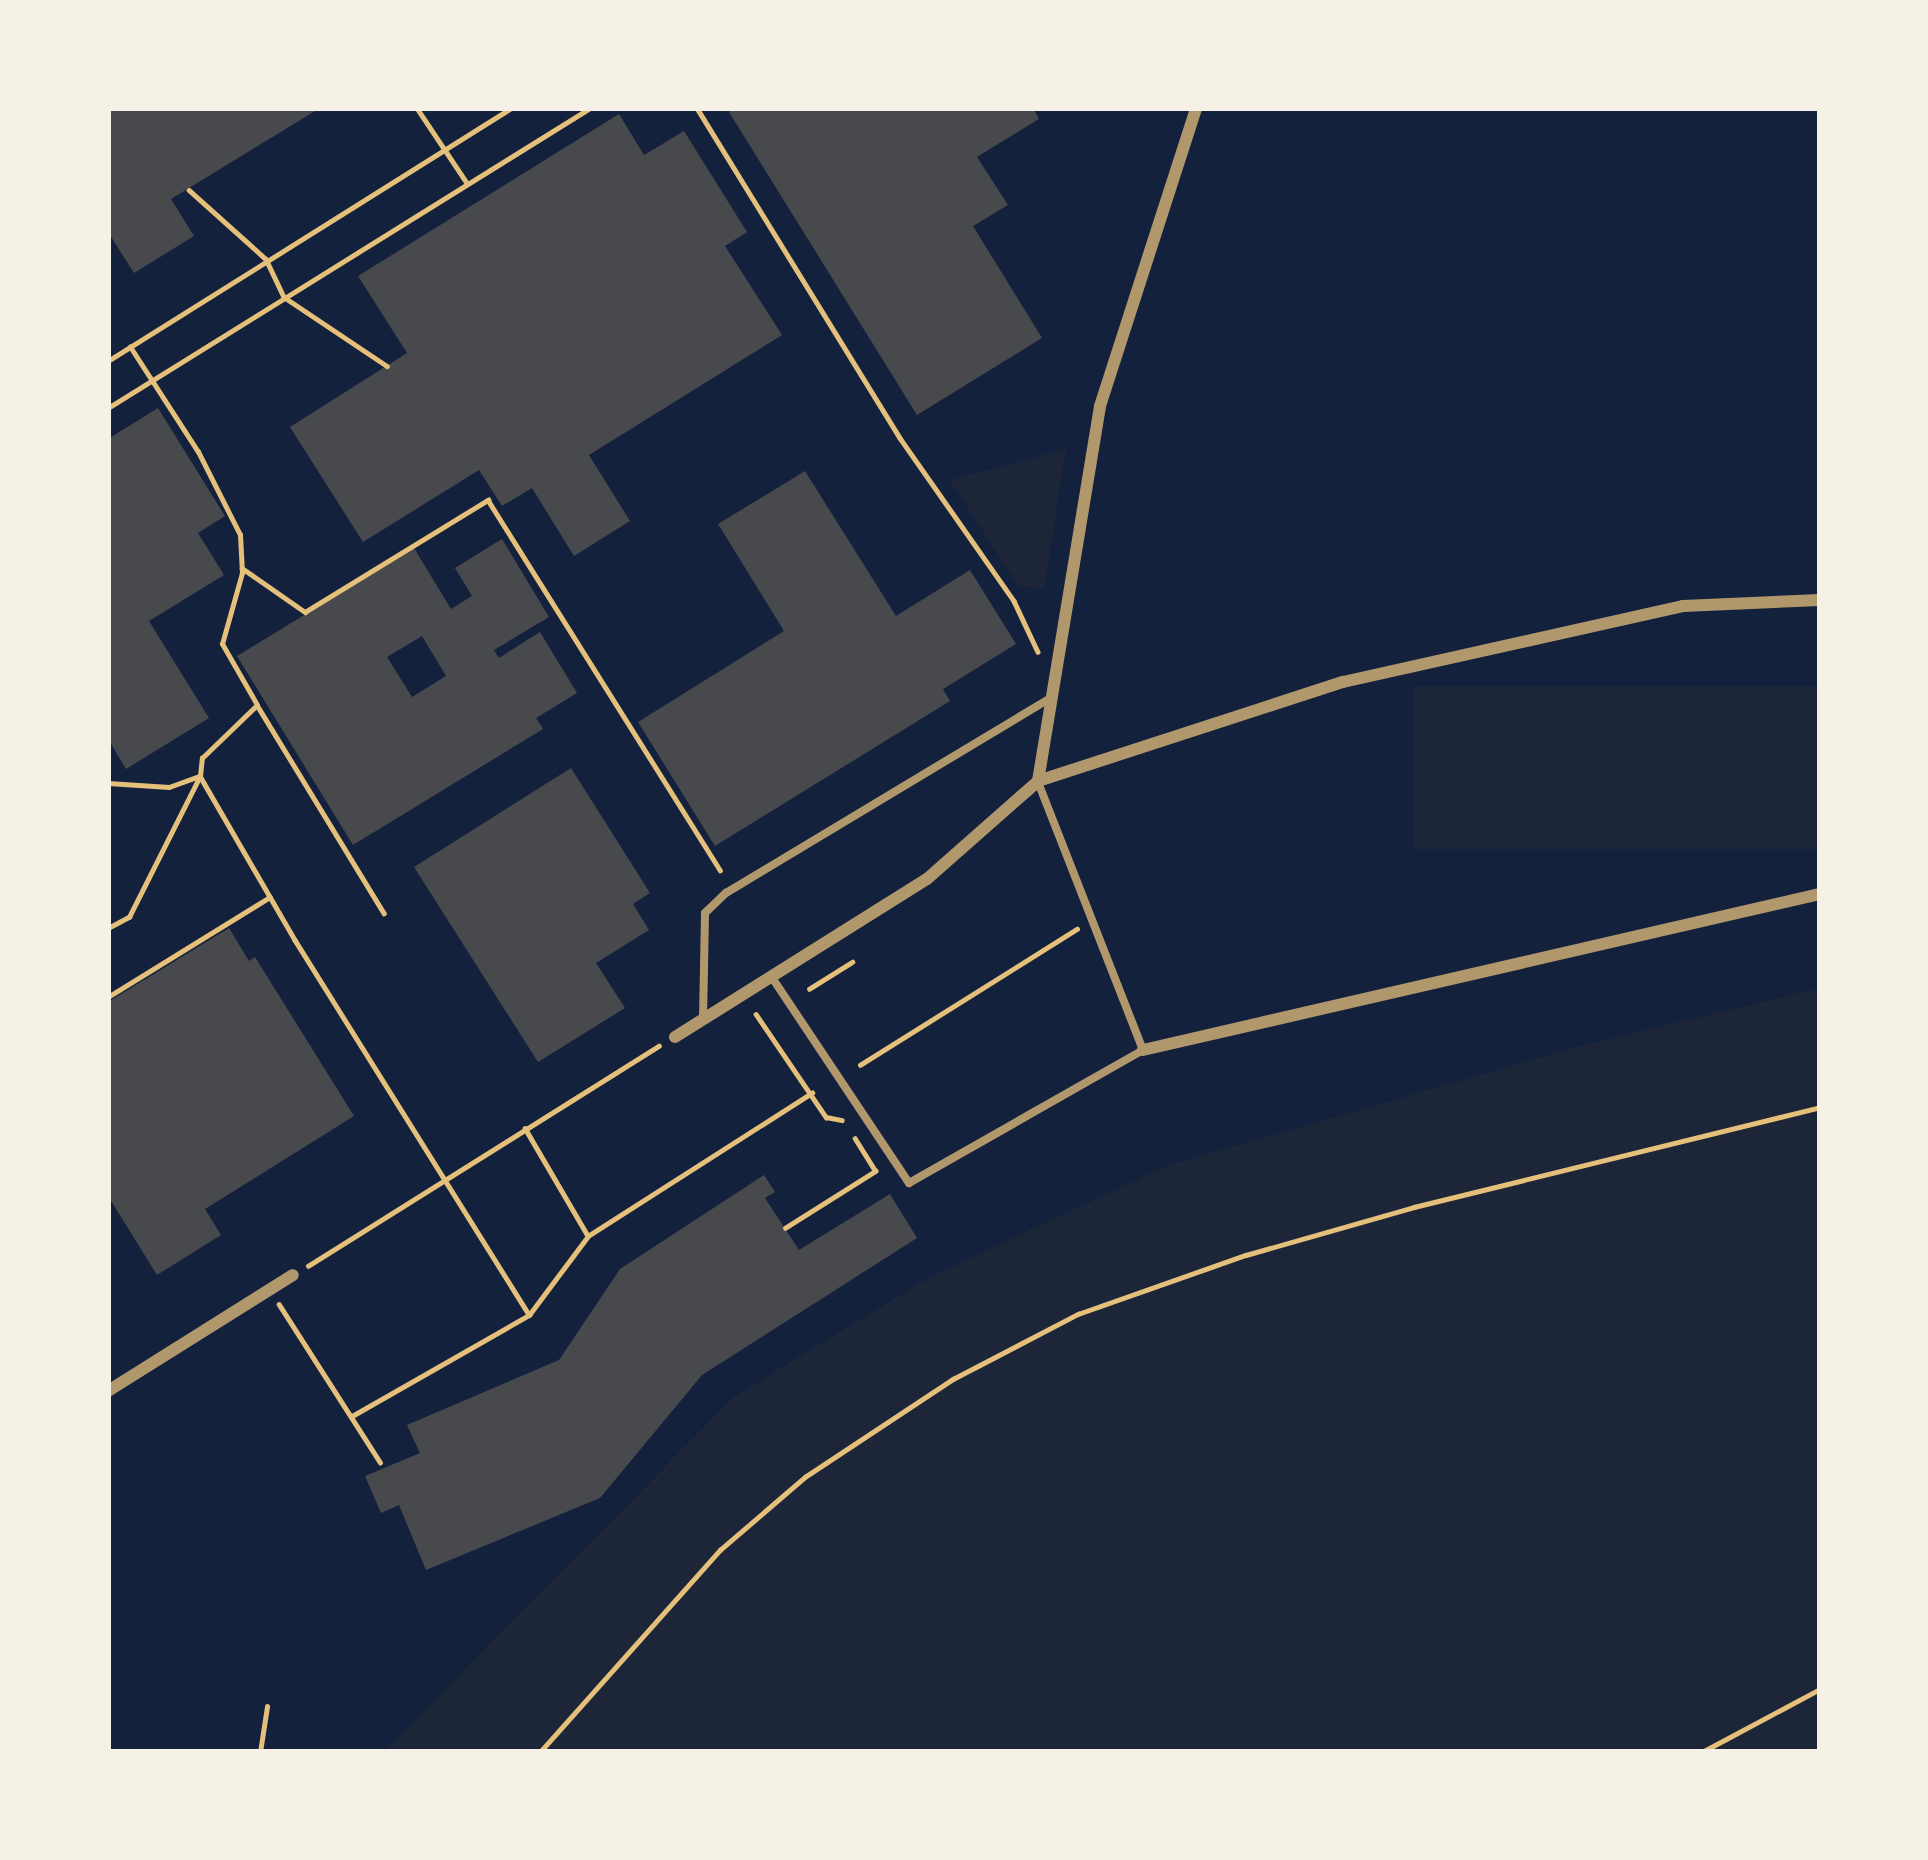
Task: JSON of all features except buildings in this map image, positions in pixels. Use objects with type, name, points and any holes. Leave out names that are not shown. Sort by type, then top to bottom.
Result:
[{"type":"street","points":[[1038,781],[1100,406],[1196,108]]},
{"type":"street","points":[[674,1037],[927,879],[1038,781],[1343,682],[1683,606],[1820,600]]},
{"type":"street","points":[[1143,1050],[1820,894]]},
{"type":"street","points":[[108,1391],[293,1275]]},
{"type":"lane","points":[[703,1019],[705,913],[726,893],[1053,692]]},
{"type":"lane","points":[[771,976],[909,1183],[1143,1050],[1038,781]]},
{"type":"path","points":[[417,108],[466,183]]},
{"type":"path","points":[[108,361],[511,108]]},
{"type":"path","points":[[108,408],[590,108]]},
{"type":"path","points":[[698,108],[900,438],[1014,601],[1053,692]]},
{"type":"path","points":[[189,190],[266,259],[284,297],[387,366]]},
{"type":"path","points":[[130,347],[199,452],[240,535],[242,568],[222,644],[385,913]]},
{"type":"path","points":[[242,568],[305,612],[488,500],[720,870]]},
{"type":"path","points":[[108,928],[129,917],[200,776],[202,758],[256,705]]},
{"type":"path","points":[[108,783],[169,787],[200,776]]},
{"type":"path","points":[[200,776],[270,898],[529,1315]]},
{"type":"path","points":[[108,997],[270,898]]},
{"type":"path","points":[[860,1065],[1093,922]]},
{"type":"path","points":[[809,989],[852,962]]},
{"type":"path","points":[[740,1022],[759,1012],[826,1117],[842,1119],[875,1171],[784,1228]]},
{"type":"path","points":[[293,1275],[674,1037]]},
{"type":"path","points":[[352,1416],[529,1315],[588,1235],[812,1093]]},
{"type":"path","points":[[540,1752],[720,1550],[805,1477],[953,1379],[1078,1314],[1246,1255],[1414,1207],[1820,1107]]},
{"type":"path","points":[[524,1128],[588,1235]]},
{"type":"path","points":[[268,1291],[294,1320],[380,1462]]},
{"type":"path","points":[[1702,1752],[1820,1689]]},
{"type":"path","points":[[260,1752],[267,1707]]},
{"type":"shaded area","points":[[1066,449],[1044,589],[1017,585],[950,480]]},
{"type":"shaded area","points":[[1413,686],[1820,686],[1820,849],[1413,849]]},
{"type":"shaded area","points":[[1820,988],[1820,1752],[383,1752],[735,1396],[928,1278],[1166,1166],[1580,1046]]}]
